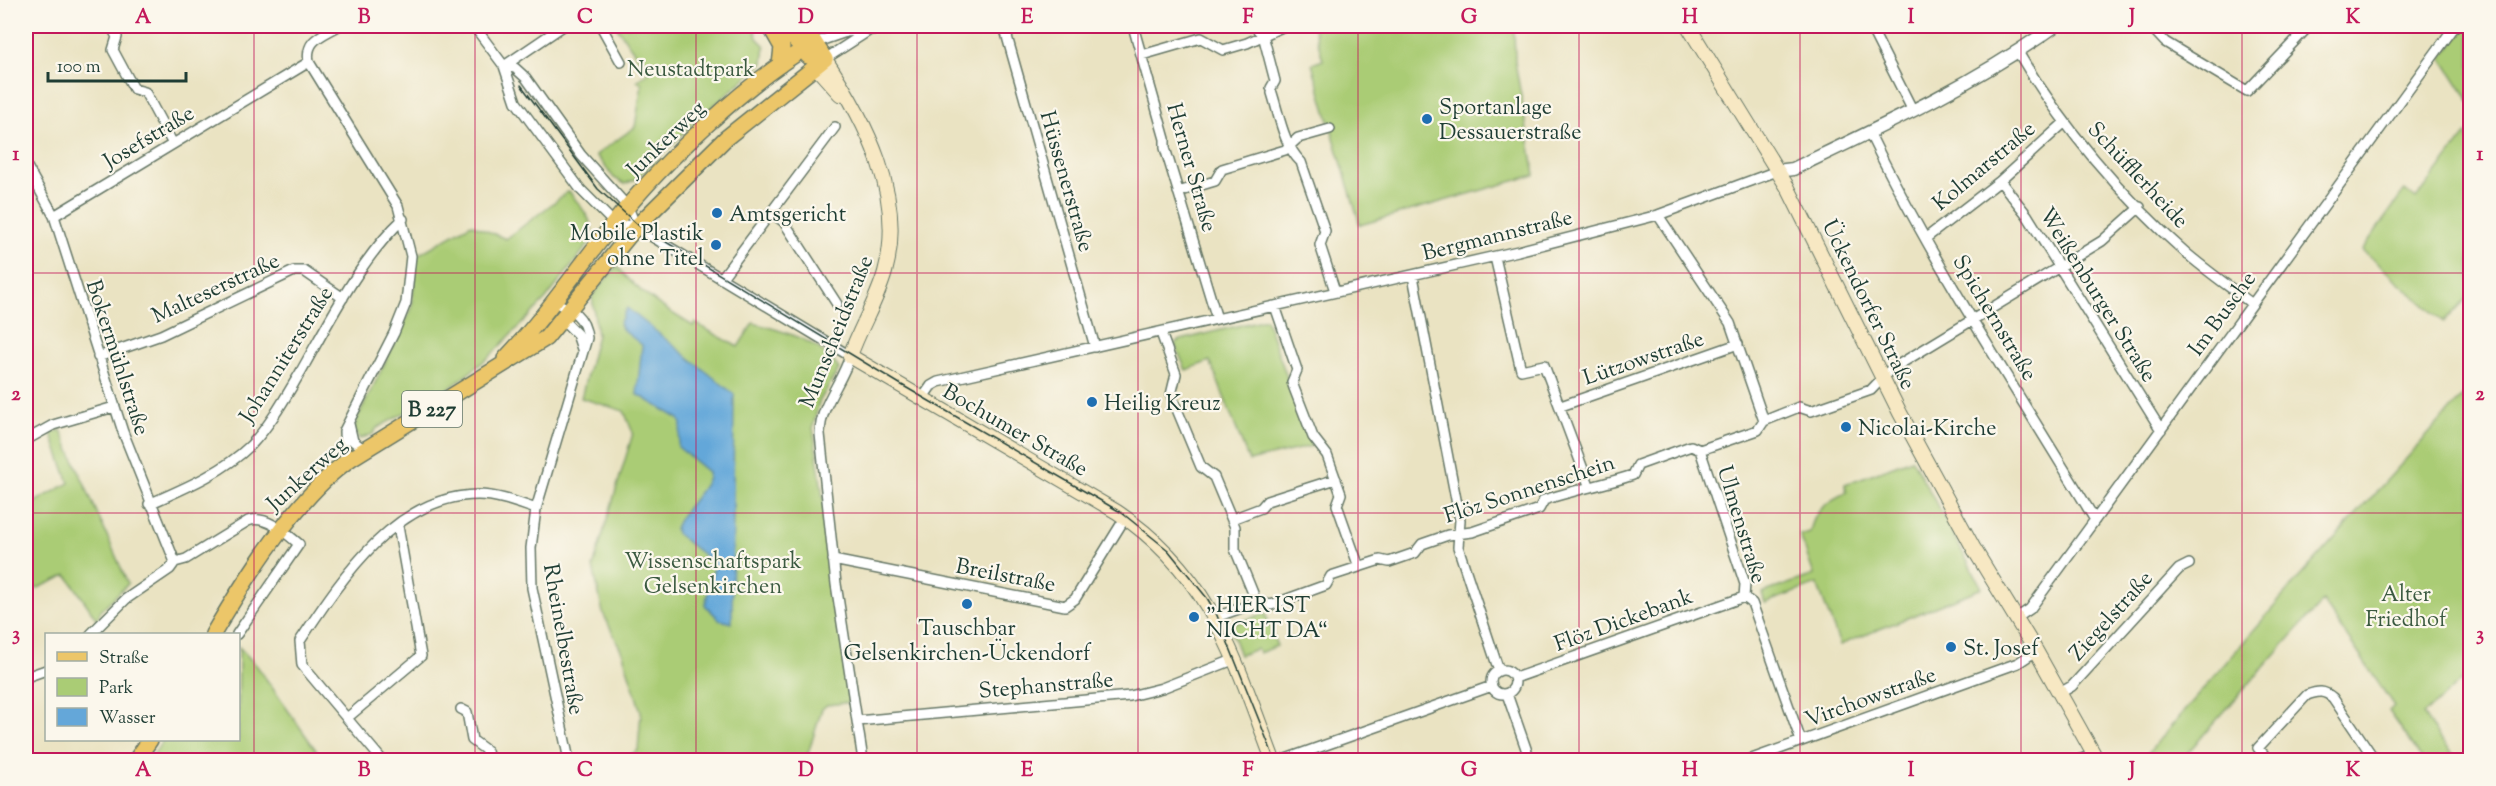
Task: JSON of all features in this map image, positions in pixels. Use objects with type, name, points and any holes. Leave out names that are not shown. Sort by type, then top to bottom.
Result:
[{"type":"main road","points":[[770,26],[782,47],[780,65]]},
{"type":"main road","points":[[784,26],[809,46],[820,62]]},
{"type":"main road","points":[[804,26],[809,46]]},
{"type":"main road","name":"Ückendorfer Straße","points":[[1688,26],[1777,171],[1824,257],[1882,377],[1974,549],[2036,651],[2096,758]]},
{"type":"main road","name":"Junkerweg","points":[[497,368],[553,302],[614,223],[693,138],[780,65],[809,46]]},
{"type":"main road","name":"Junkerweg","points":[[282,531],[303,504],[345,463],[542,341],[636,227],[726,138],[820,62]]},
{"type":"main road","name":"Munscheidstraße","points":[[820,62],[850,103],[877,154],[887,191],[890,236],[883,281],[850,356]]},
{"type":"main road","name":"Bochumer Straße","points":[[850,356],[1125,518],[1167,553],[1197,587],[1216,617],[1273,760]]},
{"type":"main road","name":"B 227","points":[[214,633],[282,531]]},
{"type":"main road","points":[[136,760],[149,741]]},
{"type":"street","points":[[111,26],[117,38],[113,50],[134,89],[145,92],[172,144]]},
{"type":"street","points":[[338,26],[312,41],[307,51],[309,62],[403,219],[411,256],[406,303],[344,431],[345,463]]},
{"type":"street","points":[[474,26],[504,66],[516,102],[581,190],[614,223]]},
{"type":"street","points":[[504,66],[563,26]]},
{"type":"street","points":[[601,26],[621,62]]},
{"type":"street","points":[[809,46],[846,32],[912,26]]},
{"type":"street","name":"Hüssenerstraße","points":[[1004,26],[1095,347]]},
{"type":"street","name":"Herner Straße","points":[[1133,26],[1178,192],[1217,320]]},
{"type":"street","points":[[1254,26],[1263,35],[1275,81],[1272,90],[1282,127],[1293,155],[1301,162],[1325,231],[1320,245],[1335,291]]},
{"type":"street","points":[[1142,55],[1201,38],[1223,50],[1248,43],[1284,26]]},
{"type":"street","points":[[1870,26],[1913,111]]},
{"type":"street","points":[[2150,26],[2165,42],[2247,91],[2308,26]]},
{"type":"street","name":"Im Busche","points":[[2015,619],[2030,609],[2455,26]]},
{"type":"street","name":"Bergmannstraße","points":[[922,399],[931,386],[938,382],[1161,333],[1335,291],[1495,257],[1658,215],[1777,171],[1793,169],[1913,111],[2018,52],[2049,27]]},
{"type":"street","points":[[820,62],[870,30]]},
{"type":"street","name":"Schüfflerheide","points":[[2018,52],[2065,122],[2140,207],[2186,253],[2252,304]]},
{"type":"street","name":"Josefstraße","points":[[54,216],[309,62]]},
{"type":"street","points":[[504,66],[515,68],[526,78],[581,155],[628,207],[636,227]]},
{"type":"street","name":"Kolmarstraße","points":[[1926,238],[2000,181],[2065,122]]},
{"type":"street","points":[[722,279],[835,128]]},
{"type":"street","points":[[1178,192],[1215,181],[1222,169],[1284,150],[1298,138],[1330,129]]},
{"type":"street","name":"Spichernstraße","points":[[1869,132],[1973,319],[2095,520]]},
{"type":"street","name":"Bokermühlstraße","points":[[26,165],[54,216],[114,407],[149,504],[174,562]]},
{"type":"street","name":"Weißenburger Straße","points":[[2000,181],[2027,215],[2161,430]]},
{"type":"street","name":"Flöz Sonnenschein","points":[[1216,617],[1257,603],[1271,605],[1326,585],[1330,576],[1380,560],[1389,562],[1415,553],[1422,544],[1472,532],[1539,509],[1544,500],[1589,485],[1599,487],[1633,475],[1638,465],[1691,446],[1700,450],[1758,430],[1764,420],[1799,408],[1811,411],[1871,390],[1882,377],[2117,229],[2140,207]]},
{"type":"street","points":[[772,213],[784,222],[837,304]]},
{"type":"street","points":[[1658,215],[1730,323],[1764,420]]},
{"type":"street","name":"Johanniterstraße","points":[[149,504],[202,480],[230,463],[251,444],[279,409],[343,298],[390,231],[403,219]]},
{"type":"street","name":"Bochumer Straße","points":[[614,223],[636,227],[850,356]]},
{"type":"street","points":[[1495,257],[1521,370],[1545,364],[1589,485]]},
{"type":"street","name":"Malteserstraße","points":[[98,357],[161,335],[294,271],[304,271],[343,298]]},
{"type":"street","points":[[1413,276],[1460,520],[1458,547],[1499,671]]},
{"type":"street","points":[[553,302],[566,314]]},
{"type":"street","name":"Rheinelbestraße","points":[[553,302],[566,314],[586,326],[586,338],[536,509],[531,548],[532,588],[569,760]]},
{"type":"street","points":[[1275,306],[1297,370],[1292,382],[1313,437],[1327,455],[1336,479],[1341,494],[1337,505],[1359,567]]},
{"type":"street","name":"Rheinelbestraße","points":[[566,314],[577,334],[582,351]]},
{"type":"street","points":[[1161,333],[1176,374],[1171,395],[1201,467],[1214,477],[1232,519],[1235,527],[1235,549],[1257,603]]},
{"type":"street","name":"Lützowstraße","points":[[1561,406],[1738,344]]},
{"type":"street","name":"Munscheidstraße","points":[[850,356],[820,422],[833,560],[863,760]]},
{"type":"street","points":[[26,440],[53,425],[114,407]]},
{"type":"street","points":[[349,421],[349,432],[353,441],[365,450]]},
{"type":"street","name":"Ulmenstraße","points":[[1700,450],[1746,584],[1744,597],[1752,603],[1801,741]]},
{"type":"street","points":[[1232,519],[1262,508],[1267,501],[1336,479]]},
{"type":"street","points":[[382,760],[302,665],[300,641],[340,580],[357,560],[398,526],[433,505],[464,496],[494,496],[536,509]]},
{"type":"street","name":"Breilstraße","points":[[833,560],[1065,606],[1075,599],[1125,518]]},
{"type":"street","name":"Junkerweg","points":[[92,633],[126,600],[170,569],[174,562],[186,559],[253,519],[282,531]]},
{"type":"street","points":[[347,718],[421,656],[398,526]]},
{"type":"street","points":[[238,633],[299,544],[282,531]]},
{"type":"street","name":"Ziegelstraße","points":[[2060,693],[2072,686],[2179,569],[2189,564]]},
{"type":"street","name":"Flöz Dickebank","points":[[1515,678],[1744,597]]},
{"type":"street","name":"Virchowstraße","points":[[1749,760],[2018,663],[2036,651]]},
{"type":"street","name":"Stephanstraße","points":[[857,721],[1130,696],[1162,688],[1233,660]]},
{"type":"street","points":[[26,677],[45,670]]},
{"type":"street","points":[[1499,671],[1510,672],[1515,678],[1515,686],[1507,694]]},
{"type":"street","points":[[1499,671],[1491,679],[1492,686],[1496,692],[1507,694]]},
{"type":"street","points":[[1283,760],[1492,686]]},
{"type":"street","points":[[2269,760],[2258,748],[2307,695],[2317,691],[2327,693],[2333,698],[2374,760]]},
{"type":"street","points":[[1507,694],[1530,760]]},
{"type":"street","points":[[461,709],[467,712],[472,740],[487,751],[489,760]]},
{"type":"street","points":[[1777,750],[1781,760]]},
{"type":"street","points":[[2078,760],[2096,758]]},
{"type":"green space","name":"Neustadtpark","points":[[616,26],[754,26],[757,38],[765,46],[763,63],[696,121],[636,179],[625,184],[614,178],[596,155],[635,127],[642,84],[637,81],[648,72]]},
{"type":"green space","name":"Sportanlage Dessauerstraße","points":[[1313,26],[1514,26],[1515,62],[1535,175],[1360,225],[1312,64],[1323,60]]},
{"type":"green space","points":[[2466,26],[2470,26],[2470,102],[2442,58]]},
{"type":"green space","points":[[2467,133],[2470,143],[2470,295],[2444,322],[2362,250],[2405,190],[2416,199]]},
{"type":"green space","points":[[569,191],[590,221],[592,234],[590,242],[546,299],[489,357],[454,385],[377,428],[373,434],[360,439],[354,430],[357,419],[412,308],[416,256],[471,224],[506,239]]},
{"type":"green space","name":"Wissenschaftspark Gelsenkirchen","points":[[617,266],[642,292],[662,306],[693,326],[695,323],[738,347],[753,323],[801,338],[822,351],[839,369],[819,402],[813,427],[852,702],[827,705],[822,709],[806,760],[623,760],[638,750],[641,712],[623,654],[603,613],[593,567],[633,433],[624,411],[581,398],[597,335],[592,296]]},
{"type":"green space","points":[[1266,319],[1312,446],[1249,461],[1210,361],[1186,370],[1175,345],[1177,341]]},
{"type":"green space","name":"Alter Friedhof","points":[[2470,388],[2470,673],[2423,715],[2457,760],[2423,760],[2389,711],[2394,706],[2323,601],[2181,760],[2142,760],[2296,581]]},
{"type":"green space","points":[[61,430],[128,584],[101,610],[97,620],[67,575],[36,589],[31,580],[26,579],[26,507],[69,483],[51,433]]},
{"type":"green space","points":[[1912,459],[1982,588],[1840,645],[1817,584],[1765,603],[1762,593],[1814,575],[1800,535],[1810,532],[1818,512],[1823,507],[1847,492],[1845,484]]},
{"type":"green space","points":[[1265,613],[1277,646],[1259,653],[1257,649],[1240,655],[1229,626]]},
{"type":"green space","points":[[240,648],[257,666],[323,760],[290,760],[288,756],[284,760],[150,760],[162,741],[240,741]]},
{"type":"water","points":[[627,308],[734,394],[732,623],[720,620],[705,605],[714,567],[711,561],[677,534],[675,529],[682,514],[705,484],[708,472],[678,447],[681,424],[679,419],[637,394],[642,345],[619,324]]},
{"type":"tram line","points":[[521,85],[598,189],[638,225],[900,384],[1122,513],[1168,550],[1207,598],[1216,613],[1275,760]]},
{"type":"place","name":"Sportanlage Dessauerstraße","points":[[1427,119]]},
{"type":"place","name":"Amtsgericht","points":[[717,213]]},
{"type":"place","name":"Mobile Plastik ohne Titel","points":[[716,245]]},
{"type":"place","name":"Heilig Kreuz","points":[[1092,402]]},
{"type":"place","name":"Nicolai-Kirche","points":[[1846,427]]},
{"type":"place","name":"Tauschbar Gelsenkirchen-Ückendorf","points":[[967,604]]},
{"type":"place","name":"„HIER IST NICHT DA“","points":[[1194,617]]},
{"type":"place","name":"St. Josef","points":[[1951,647]]}]
